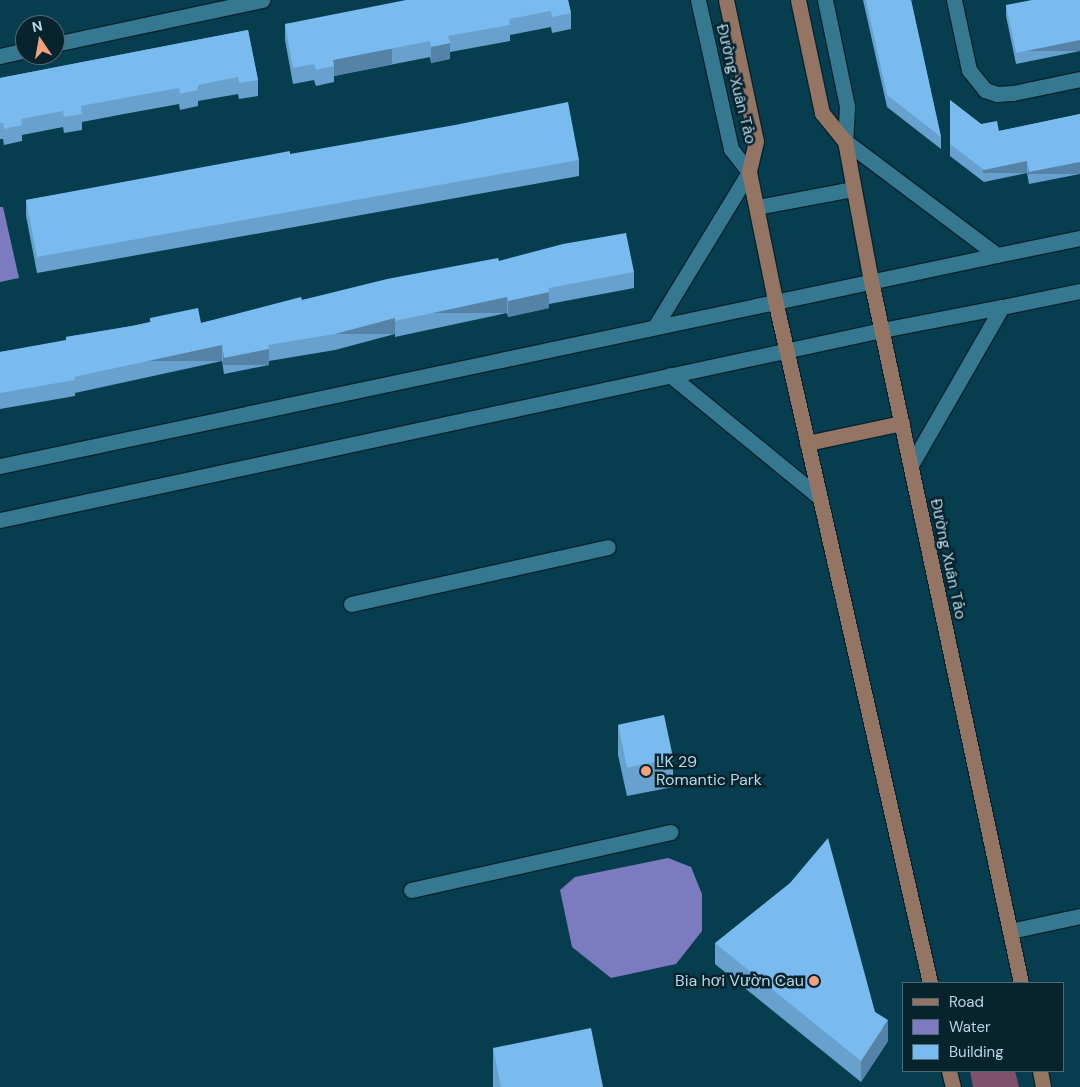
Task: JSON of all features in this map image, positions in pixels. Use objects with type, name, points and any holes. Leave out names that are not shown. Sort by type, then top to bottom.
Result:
[{"type":"main road","name":"Đường Xuân Tảo","points":[[726,0],[756,141],[749,172],[775,300],[930,982]]},
{"type":"main road","points":[[798,0],[822,113],[845,140]]},
{"type":"main road","name":"Đường Xuân Tảo","points":[[845,140],[871,281],[1021,982]]},
{"type":"main road","points":[[807,443],[902,423]]},
{"type":"main road","points":[[949,1072],[952,1087]]},
{"type":"main road","points":[[1040,1072],[1043,1087]]},
{"type":"street","points":[[65,42],[262,0]]},
{"type":"street","name":"Đường Xuân Tảo","points":[[698,0],[732,149],[749,172]]},
{"type":"street","name":"Đường Xuân Tảo","points":[[825,0],[847,106],[845,140]]},
{"type":"street","points":[[954,0],[969,70],[984,90],[998,94],[1013,93],[1080,79]]},
{"type":"street","points":[[0,56],[15,52]]},
{"type":"street","points":[[845,140],[997,255]]},
{"type":"street","points":[[656,325],[749,172]]},
{"type":"street","points":[[757,207],[853,189]]},
{"type":"street","points":[[0,466],[656,325],[1080,238]]},
{"type":"street","points":[[0,520],[787,350],[1080,291]]},
{"type":"street","points":[[911,466],[1002,307]]},
{"type":"street","points":[[670,375],[818,496]]},
{"type":"street","points":[[351,604],[608,547]]},
{"type":"street","points":[[410,890],[671,832]]},
{"type":"street","points":[[1010,931],[1080,916]]},
{"type":"shaded area","points":[[970,1072],[1015,1072],[1019,1087],[973,1087]]},
{"type":"water","points":[[0,207],[3,207],[19,278],[0,282]]},
{"type":"water","points":[[668,858],[691,867],[702,894],[702,931],[676,964],[611,978],[572,947],[560,890],[575,877]]},
{"type":"building","points":[[406,0],[568,0],[571,13],[552,17],[551,11],[509,19],[510,25],[448,36],[450,43],[431,47],[430,41],[333,60],[334,66],[316,70],[314,64],[293,68],[285,24]]},
{"type":"building","points":[[866,0],[911,0],[941,137],[887,95]]},
{"type":"building","points":[[1032,0],[1080,0],[1080,40],[1016,53],[1006,5]]},
{"type":"building","points":[[248,30],[258,80],[239,83],[238,77],[198,85],[198,90],[180,94],[179,88],[81,106],[82,114],[64,117],[63,111],[21,119],[22,125],[4,129],[3,123],[0,123],[0,78]]},
{"type":"building","points":[[950,100],[981,124],[997,121],[999,131],[1080,114],[1080,162],[1029,172],[1027,161],[984,170],[950,144]]},
{"type":"building","points":[[568,102],[579,160],[37,257],[26,200],[290,151],[290,154],[455,125]]},
{"type":"building","points":[[626,233],[634,272],[549,288],[549,292],[508,301],[507,297],[395,321],[395,318],[335,334],[268,345],[269,349],[224,358],[222,345],[74,377],[75,380],[0,393],[0,352],[66,340],[66,337],[151,322],[150,318],[198,308],[201,323],[301,297],[302,300],[387,279],[498,258],[499,261],[563,244]]},
{"type":"building","points":[[664,715],[673,758],[627,768],[618,725]]},
{"type":"building","points":[[828,838],[875,1012],[888,1020],[861,1061],[715,943],[790,883]]},
{"type":"building","points":[[591,1028],[603,1087],[501,1087],[493,1048]]},
{"type":"place","name":"LK 29 Romantic Park","points":[[646,771]]},
{"type":"place","name":"Bia hơi Vườn Cau","points":[[814,981]]}]
